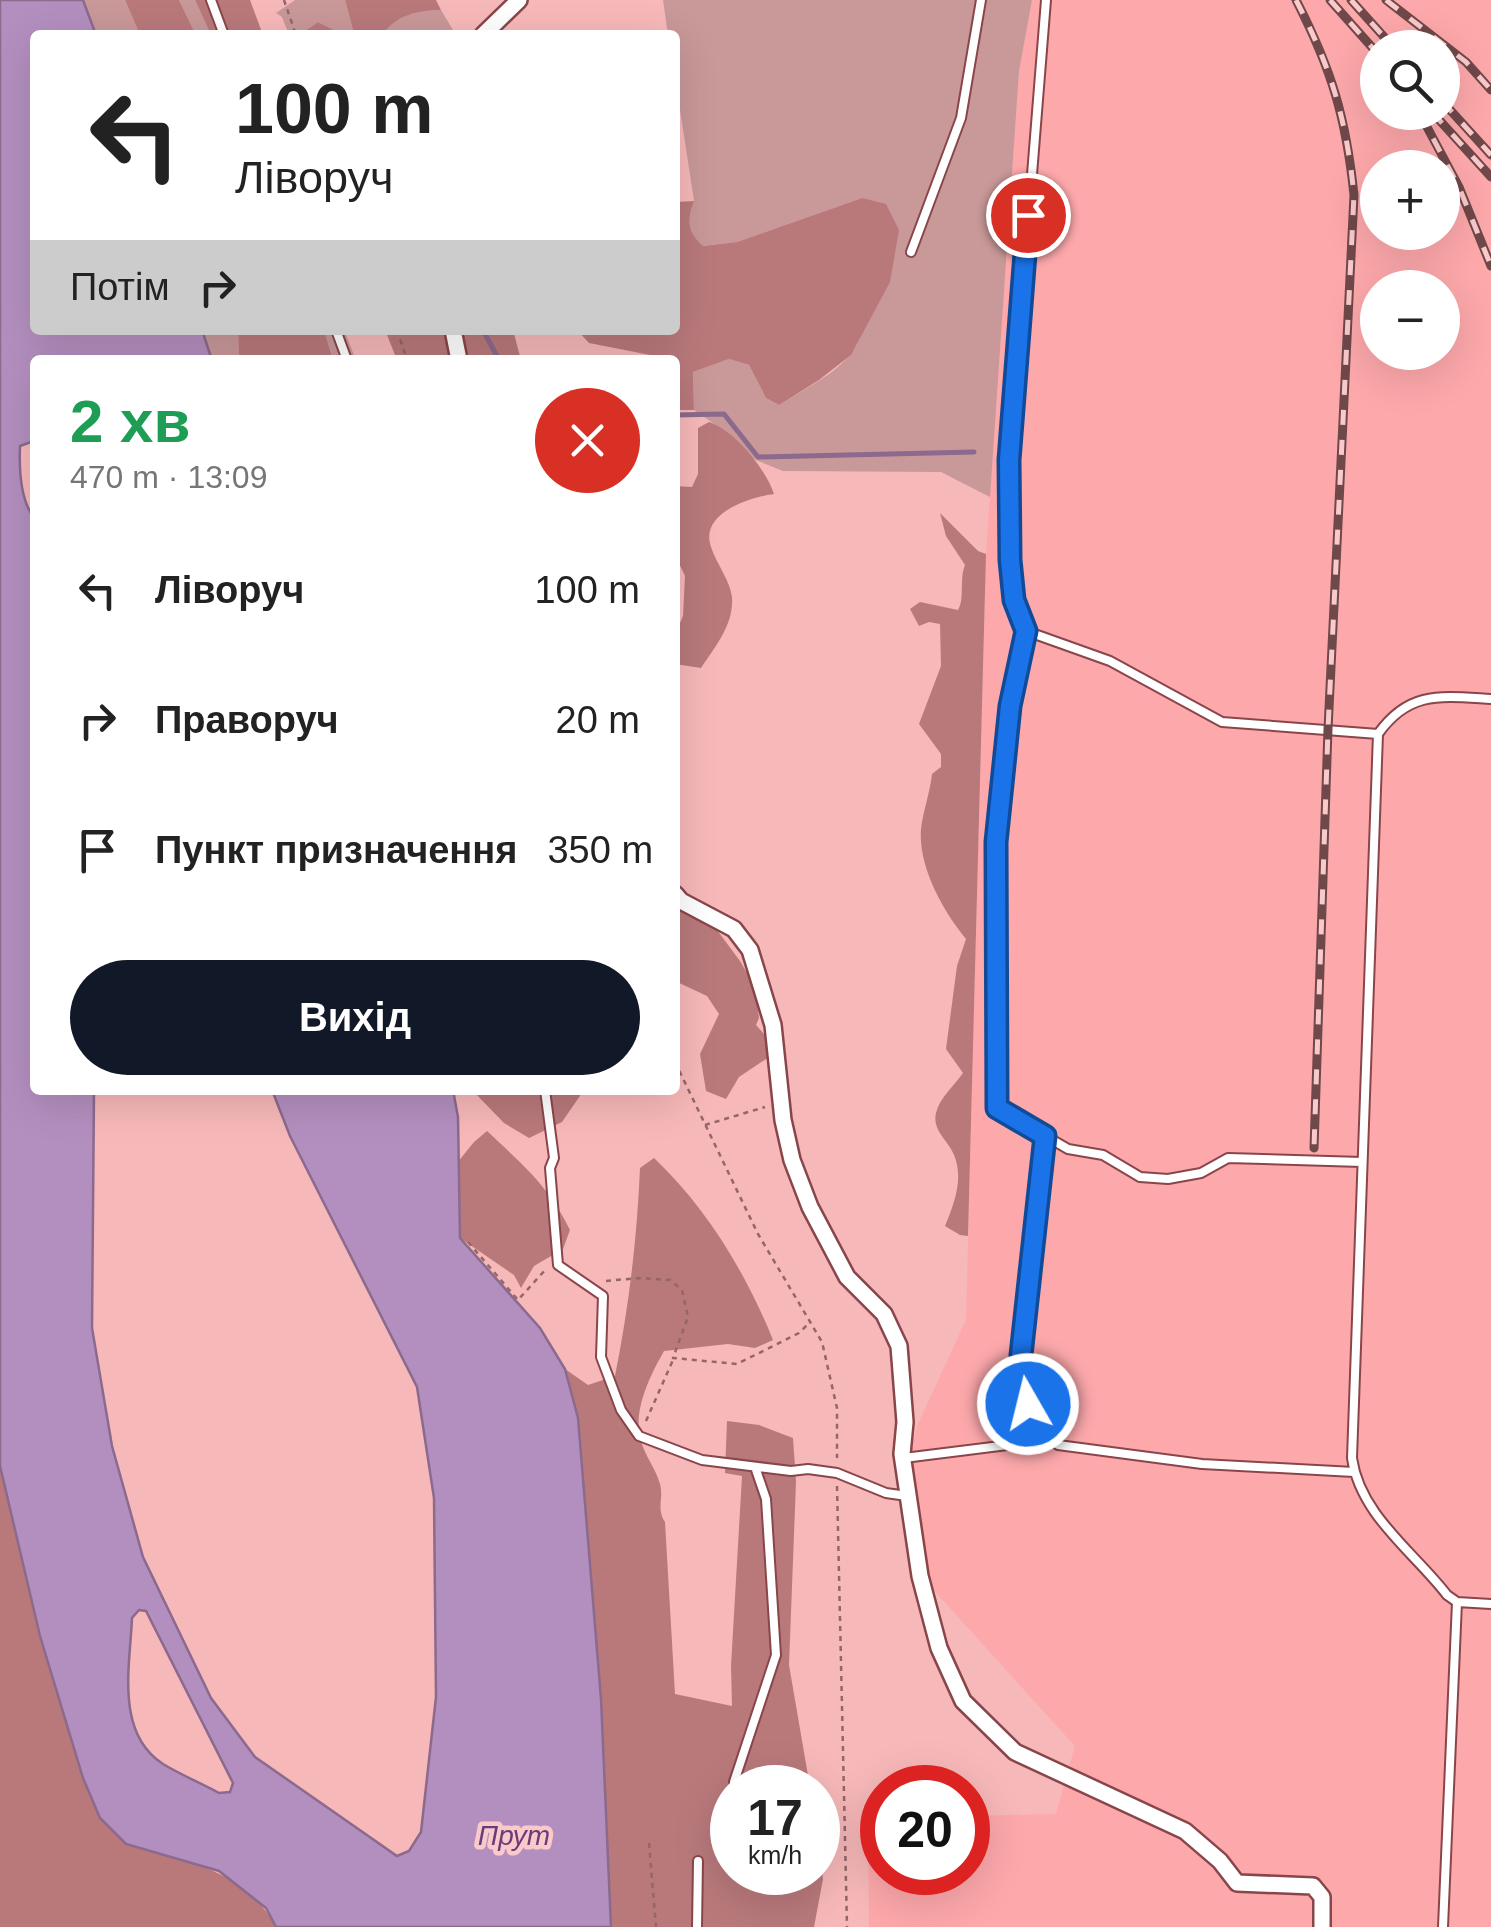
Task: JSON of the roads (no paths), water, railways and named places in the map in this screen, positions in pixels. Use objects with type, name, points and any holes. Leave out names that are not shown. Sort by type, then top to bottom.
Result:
[{"type":"street","points":[[489,30],[519,0]]},
{"type":"street","points":[[680,900],[734,929],[750,950],[773,1025],[780,1102],[792,1160],[810,1207],[847,1277],[884,1314],[899,1346],[905,1422],[903,1458],[920,1576],[938,1648],[963,1701],[1015,1752],[1185,1831],[1220,1861],[1237,1882],[1313,1886],[1322,1897],[1322,1927]]},
{"type":"lane","points":[[211,0],[222,30]]},
{"type":"lane","points":[[911,252],[961,118],[980,0]]},
{"type":"lane","points":[[1046,0],[1009,460],[1010,560],[1014,600],[1026,631],[1010,706],[996,842],[997,1108],[1068,1149],[1103,1156],[1140,1177],[1168,1179],[1201,1173],[1228,1158],[1362,1162]]},
{"type":"lane","points":[[1026,631],[1110,661],[1222,722],[1378,734]]},
{"type":"lane","points":[[1491,699],[1424,698],[1392,714],[1378,734],[1352,1458],[1354,1472],[1388,1530],[1447,1595],[1457,1602],[1491,1604]]},
{"type":"lane","points":[[546,1095],[554,1158],[550,1168],[558,1265],[603,1296],[601,1357],[621,1410],[639,1436],[702,1460],[837,1473],[886,1493],[908,1496]]},
{"type":"lane","points":[[1045,1136],[1021,1355],[1028,1404],[1048,1440],[1058,1446],[1202,1464],[1354,1472]]},
{"type":"lane","points":[[903,1458],[1048,1440]]},
{"type":"lane","points":[[740,1765],[776,1656],[766,1499],[754,1467]]},
{"type":"lane","points":[[1444,1927],[1457,1602]]},
{"type":"lane","points":[[697,1927],[698,1861]]},
{"type":"water","name":"Прут","points":[[0,0],[83,0],[94,30],[30,30],[30,335],[204,335],[210,355],[30,355],[30,442],[20,446],[20,475],[30,512],[30,1095],[94,1095],[92,1328],[112,1446],[143,1557],[211,1698],[255,1757],[397,1856],[409,1851],[421,1832],[436,1697],[434,1498],[417,1387],[290,1136],[274,1095],[454,1095],[458,1117],[460,1238],[540,1328],[565,1369],[578,1418],[601,1699],[611,1927],[276,1927],[266,1908],[219,1871],[126,1844],[100,1818],[83,1778],[40,1636],[0,1466]],"holes":[[[139,1610],[146,1611],[233,1783],[230,1792],[219,1793],[163,1764],[138,1735],[129,1697],[129,1657],[132,1618]]]},
{"type":"waterway","points":[[486,335],[496,355]]},
{"type":"waterway","points":[[680,415],[724,414],[758,457],[974,452]]},
{"type":"railway","points":[[1296,0],[1335,95],[1347,142],[1354,195],[1328,729],[1314,1148]]},
{"type":"railway","points":[[1330,0],[1360,34]]},
{"type":"railway","points":[[1351,0],[1378,30]]},
{"type":"railway","points":[[1386,0],[1466,62],[1491,90]]},
{"type":"railway","points":[[1460,121],[1491,155]]},
{"type":"railway","points":[[1429,130],[1459,187],[1491,266]]},
{"type":"railway","points":[[1448,130],[1491,177]]}]
